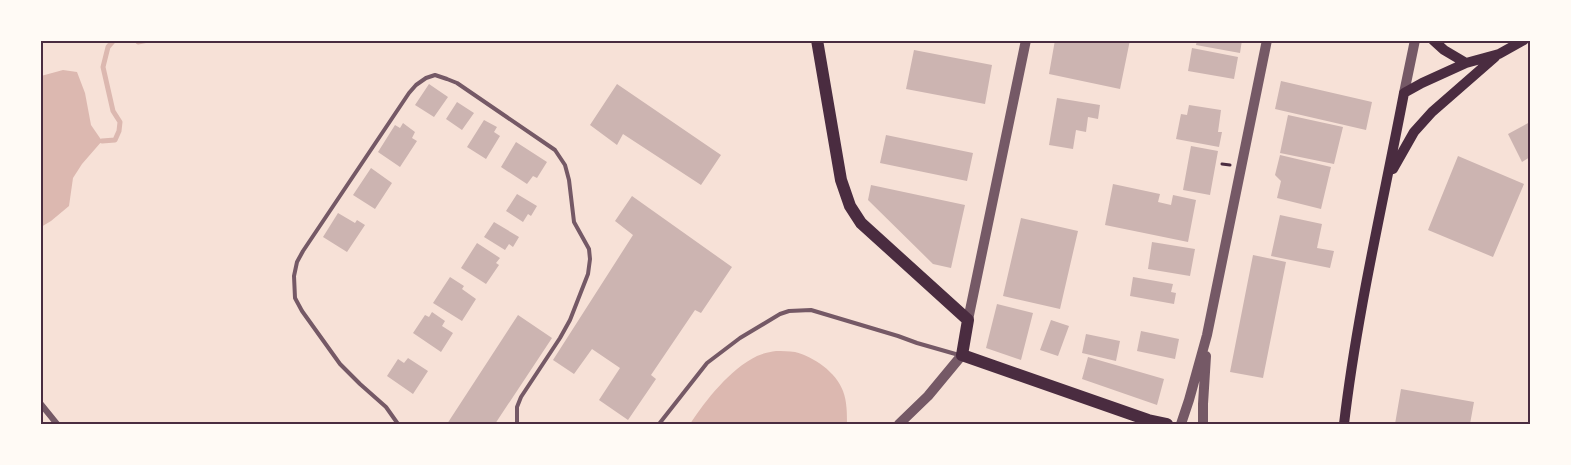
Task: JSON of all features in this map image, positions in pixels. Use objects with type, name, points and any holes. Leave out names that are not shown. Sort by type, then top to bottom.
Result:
[{"type":"main road","points":[[816,40],[841,180],[850,206],[861,223],[968,320],[962,355],[1148,420],[1167,424]]},
{"type":"main road","points":[[1433,40],[1444,50],[1466,63]]},
{"type":"main road","points":[[1388,177],[1414,132],[1432,111],[1499,54],[1524,40]]},
{"type":"main road","points":[[1344,424],[1362,304],[1404,93],[1466,63],[1499,54]]},
{"type":"main road","points":[[1336,424],[1348,390]]},
{"type":"street","points":[[968,320],[1026,40]]},
{"type":"street","points":[[1181,424],[1207,335],[1267,40]]},
{"type":"street","points":[[1404,93],[1415,40]]},
{"type":"street","points":[[1203,424],[1207,335]]},
{"type":"street","points":[[898,424],[928,396],[962,355]]},
{"type":"street","points":[[40,403],[57,424]]},
{"type":"lane","points":[[398,424],[386,407],[340,364],[308,320],[295,298],[294,276],[297,262],[303,251],[409,93],[426,78],[435,75],[457,83],[555,150],[565,165],[569,180],[574,222],[589,249],[588,274],[570,320],[521,397],[517,407],[517,424]]},
{"type":"lane","points":[[659,424],[707,363],[740,338],[789,310],[811,310],[962,355]]},
{"type":"shaded area","points":[[63,70],[77,72],[85,93],[91,125],[102,141],[73,178],[69,206],[41,227],[41,76]]},
{"type":"shaded area","points":[[776,351],[802,354],[830,372],[840,384],[844,395],[847,424],[690,424],[711,395],[737,369],[757,356]]},
{"type":"building","points":[[1055,40],[1130,40],[1120,89],[1049,74]]},
{"type":"building","points":[[1197,40],[1242,40],[1240,53],[1196,45]]},
{"type":"building","points":[[1192,48],[1238,57],[1234,79],[1188,71]]},
{"type":"building","points":[[914,50],[992,65],[985,104],[906,89]]},
{"type":"building","points":[[1281,81],[1372,102],[1366,130],[1275,109]]},
{"type":"building","points":[[429,84],[448,97],[434,117],[415,105]]},
{"type":"building","points":[[617,84],[721,155],[701,185],[623,134],[617,145],[590,125]]},
{"type":"building","points":[[1057,98],[1100,105],[1098,119],[1088,117],[1086,132],[1076,130],[1073,149],[1049,145]]},
{"type":"building","points":[[457,102],[474,113],[462,130],[446,119]]},
{"type":"building","points":[[1189,105],[1221,110],[1218,132],[1222,132],[1219,147],[1176,139],[1181,114],[1187,115]]},
{"type":"building","points":[[1288,115],[1343,127],[1334,164],[1280,153]]},
{"type":"building","points":[[484,120],[497,127],[494,132],[500,136],[486,159],[467,147]]},
{"type":"building","points":[[1530,122],[1530,157],[1522,162],[1508,134]]},
{"type":"building","points":[[403,123],[415,132],[412,138],[417,141],[400,167],[378,152],[395,125],[400,128]]},
{"type":"building","points":[[886,135],[973,153],[967,181],[880,163]]},
{"type":"building","points":[[516,142],[547,162],[537,178],[533,176],[527,184],[501,167]]},
{"type":"building","points":[[1191,146],[1218,151],[1210,195],[1183,190]]},
{"type":"building","points":[[1280,155],[1331,167],[1321,209],[1277,198],[1281,181],[1275,175]]},
{"type":"building","points":[[1458,156],[1524,184],[1493,257],[1428,230]]},
{"type":"building","points":[[371,168],[392,183],[375,209],[353,195]]},
{"type":"building","points":[[1113,184],[1160,194],[1158,202],[1171,205],[1173,195],[1196,200],[1188,242],[1105,225]]},
{"type":"building","points":[[871,185],[965,205],[951,268],[933,264],[868,200]]},
{"type":"building","points":[[517,194],[537,206],[531,216],[528,214],[523,222],[506,211]]},
{"type":"building","points":[[632,196],[732,267],[701,313],[695,310],[651,375],[656,379],[628,420],[599,400],[620,368],[592,349],[574,374],[553,360],[633,235],[615,221]]},
{"type":"building","points":[[338,213],[355,223],[357,220],[365,225],[347,252],[323,237]]},
{"type":"building","points":[[1280,215],[1322,224],[1317,248],[1334,251],[1330,268],[1271,256]]},
{"type":"building","points":[[1021,218],[1078,231],[1060,309],[1003,296]]},
{"type":"building","points":[[494,222],[519,237],[513,247],[509,244],[505,250],[484,237]]},
{"type":"building","points":[[1152,242],[1195,249],[1190,276],[1148,269]]},
{"type":"building","points":[[477,243],[500,258],[496,263],[499,265],[486,284],[461,268]]},
{"type":"building","points":[[1253,255],[1286,262],[1263,378],[1230,372]]},
{"type":"building","points":[[450,277],[464,286],[462,289],[476,299],[462,321],[433,303]]},
{"type":"building","points":[[1133,277],[1173,284],[1171,292],[1176,293],[1174,304],[1130,296]]},
{"type":"building","points":[[997,304],[1033,313],[1021,360],[986,348]]},
{"type":"building","points":[[432,312],[445,321],[442,326],[453,333],[441,352],[413,333],[425,315],[429,317]]},
{"type":"building","points":[[518,315],[552,338],[495,424],[447,424]]},
{"type":"building","points":[[1051,320],[1069,326],[1058,356],[1040,350]]},
{"type":"building","points":[[1141,331],[1179,339],[1175,359],[1137,351]]},
{"type":"building","points":[[1086,334],[1120,341],[1116,361],[1082,353]]},
{"type":"building","points":[[1088,357],[1164,379],[1157,405],[1082,379]]},
{"type":"building","points":[[408,358],[428,371],[413,394],[387,376],[398,359],[404,363]]},
{"type":"building","points":[[1401,389],[1474,402],[1470,424],[1395,424]]},
{"type":"waterway","points":[[102,141],[115,140],[119,131],[120,122],[113,111],[103,67],[108,47],[114,40]]},
{"type":"waterway","points":[[137,40],[138,42],[148,40]]}]
